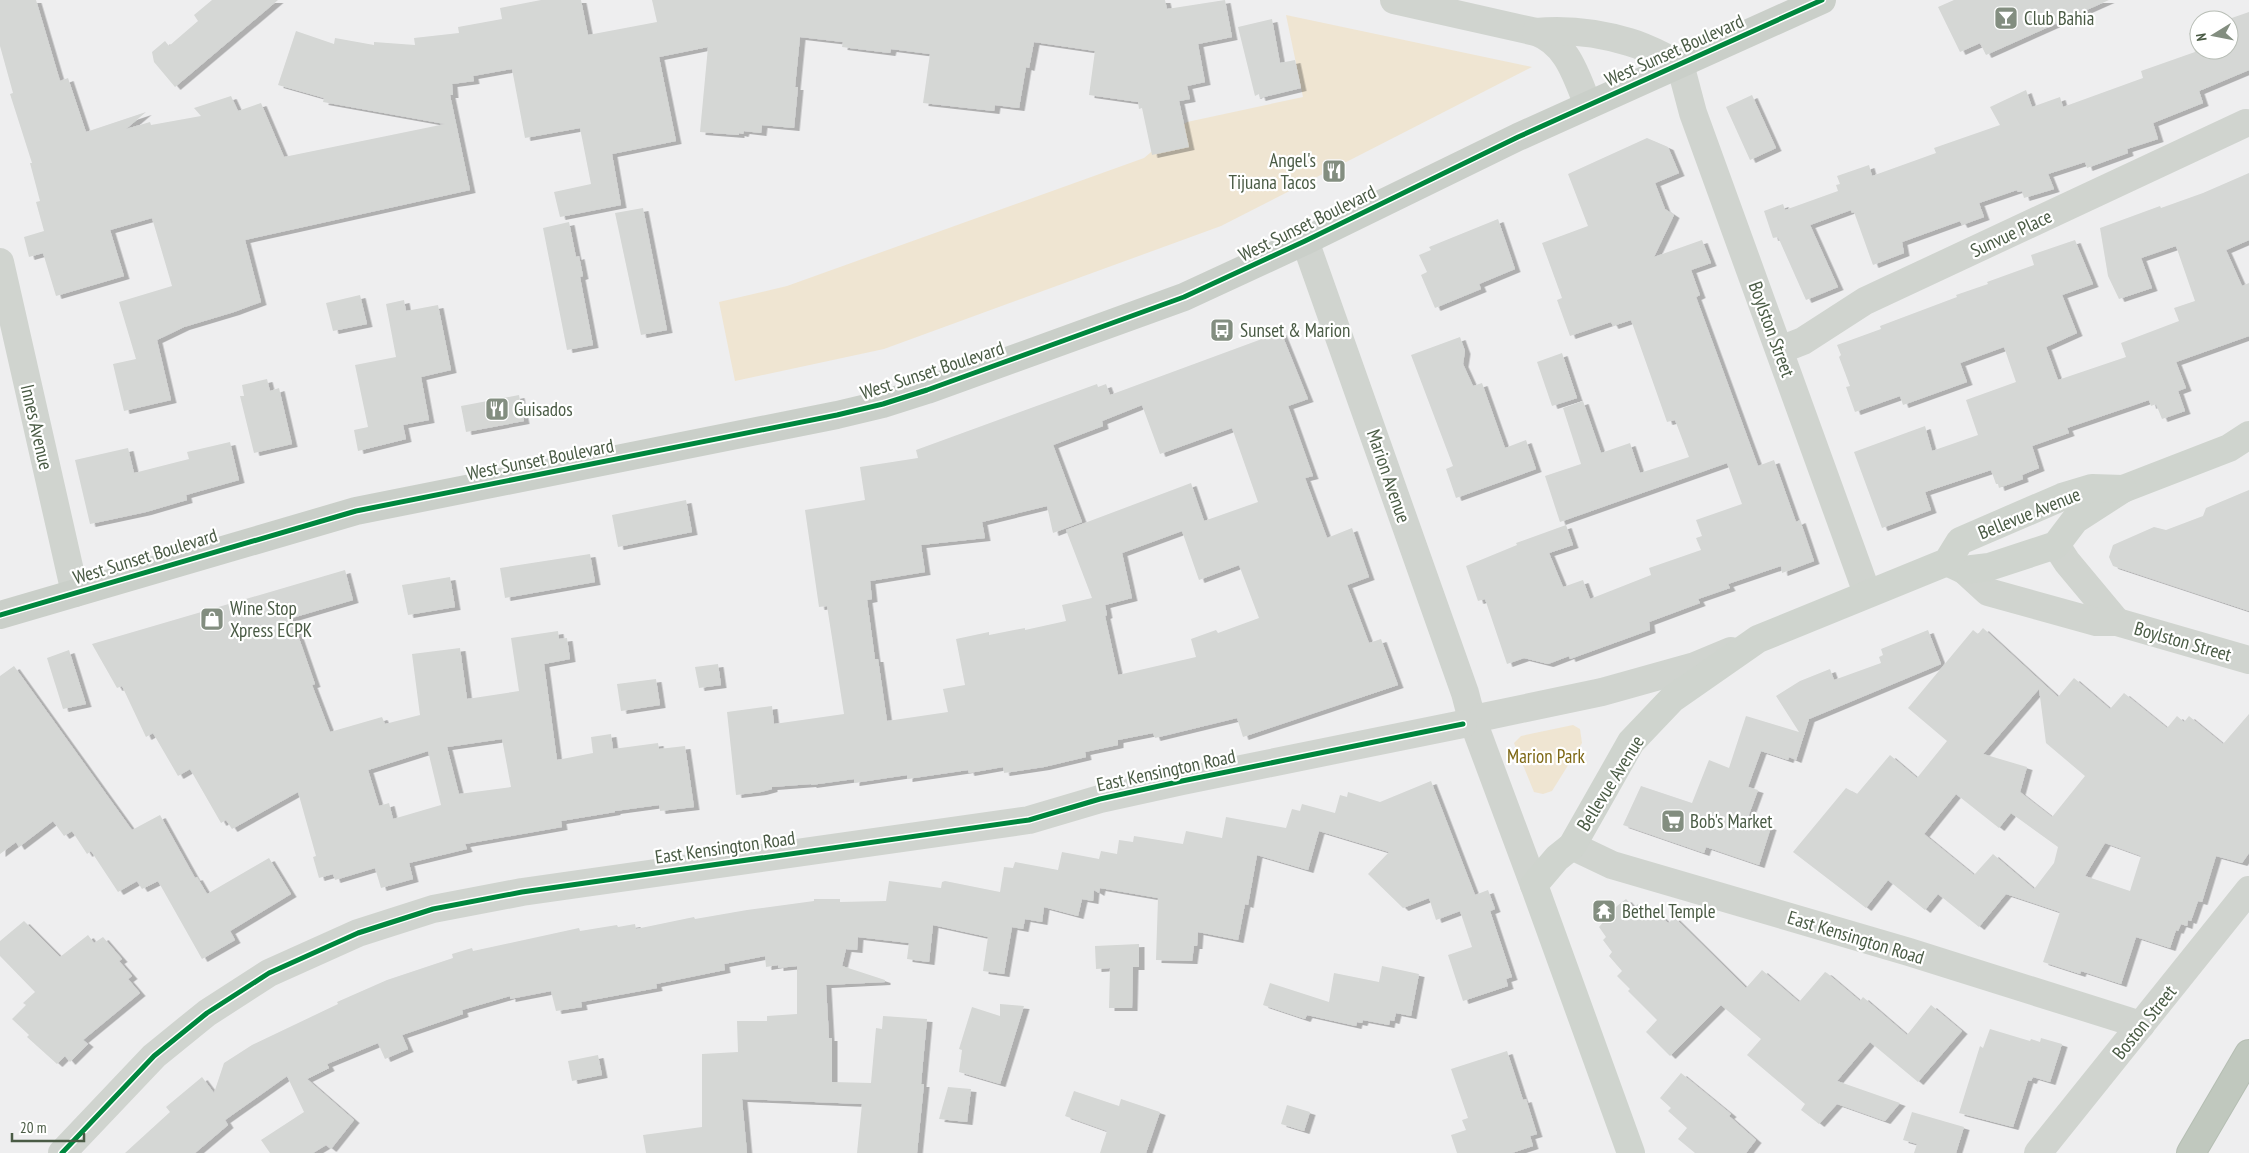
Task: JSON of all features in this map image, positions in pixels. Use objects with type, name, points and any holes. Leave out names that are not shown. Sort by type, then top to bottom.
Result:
[{"type":"highway","points":[[2190,1153],[2249,1054]]},
{"type":"main road","name":"West Sunset Boulevard","points":[[0,615],[356,511],[786,426],[883,404],[1184,297],[1305,241],[1447,171],[1680,64],[1806,3]]},
{"type":"street","points":[[1394,0],[1536,32],[1548,37],[1558,45],[1568,58],[1588,105]]},
{"type":"street","points":[[1536,32],[1558,30],[1581,32],[1630,42],[1680,64]]},
{"type":"street","name":"Boylston Street","points":[[1680,64],[1693,113],[1867,593]]},
{"type":"street","name":"Sunvue Place","points":[[1780,350],[1803,341],[1864,301],[2246,123]]},
{"type":"street","name":"Marion Avenue","points":[[1305,241],[1465,693],[1473,721],[1534,885]]},
{"type":"street","name":"Innes Avenue","points":[[0,262],[75,593]]},
{"type":"street","name":"Bellevue Avenue","points":[[1534,885],[1557,858],[1572,846],[1631,742],[1672,699],[1758,639],[1867,593],[1956,566],[1988,566],[2056,545],[2075,520],[2123,489],[2229,448],[2249,435]]},
{"type":"street","name":"Bellevue Avenue","points":[[1956,566],[1960,540],[2062,497],[2092,488],[2123,489]]},
{"type":"street","name":"Boylston Street","points":[[2056,545],[2067,562],[2117,622]]},
{"type":"street","name":"Boylston Street","points":[[1956,566],[1988,592],[2096,622],[2117,622],[2249,660]]},
{"type":"street","name":"East Kensington Road","points":[[62,1153],[154,1056],[207,1013],[269,973],[303,957],[358,933],[433,909],[531,890],[1029,820],[1100,799],[1602,692],[1695,666],[1758,639]]},
{"type":"street","name":"East Kensington Road","points":[[1572,846],[1612,865],[1909,952],[2141,1025]]},
{"type":"street","points":[[1534,885],[1631,1153]]},
{"type":"street","name":"Boston Street","points":[[2038,1153],[2249,890]]},
{"type":"green space","points":[[1286,15],[1532,67],[1221,226],[884,349],[735,381],[719,302],[787,286],[1144,158],[1187,122],[1303,97]]},
{"type":"green space","name":"Marion Park","points":[[1573,725],[1580,729],[1582,743],[1552,791],[1543,794],[1534,792],[1514,743],[1521,736]]},
{"type":"building","points":[[0,0],[36,0],[60,81],[68,78],[86,132],[146,112],[126,129],[150,122],[151,125],[201,116],[194,108],[231,96],[238,111],[261,103],[284,157],[445,124],[323,102],[324,98],[278,85],[296,31],[334,44],[335,38],[374,45],[374,42],[415,45],[414,38],[459,33],[458,27],[502,19],[500,8],[541,0],[581,0],[588,35],[657,22],[652,0],[1165,0],[1167,9],[1225,0],[1232,37],[1198,44],[1205,82],[1187,86],[1190,99],[1179,101],[1189,147],[1152,155],[1142,108],[1139,109],[1138,102],[1089,95],[1095,51],[1034,42],[1029,68],[1026,67],[1019,108],[995,105],[994,111],[923,103],[930,54],[891,49],[890,53],[842,47],[843,42],[800,37],[795,87],[798,87],[794,128],[762,125],[761,133],[744,131],[743,134],[739,133],[739,135],[700,132],[708,47],[659,57],[676,141],[612,154],[621,205],[560,217],[554,192],[591,184],[580,128],[525,138],[512,69],[473,76],[474,81],[452,84],[453,95],[450,95],[470,190],[245,240],[261,302],[184,327],[157,340],[171,400],[124,411],[113,364],[136,359],[119,302],[172,286],[152,218],[110,230],[124,276],[56,296],[43,253],[29,257],[24,237],[44,231],[36,202],[40,201],[30,163],[32,163],[10,94],[13,93],[0,46]]},
{"type":"building","points":[[212,0],[278,0],[175,87],[154,62],[152,52],[165,41],[169,46],[198,21],[194,15]]},
{"type":"building","name":"Club Bahia","points":[[1954,0],[2109,0],[1986,55],[1980,43],[1960,52],[1938,7]]},
{"type":"building","points":[[2249,12],[2249,70],[2199,91],[2203,103],[2153,123],[2158,139],[2127,149],[2128,153],[2087,168],[2085,162],[2048,174],[2054,189],[2024,198],[2022,191],[2018,192],[2017,190],[1979,203],[1984,217],[1962,225],[1960,221],[1902,242],[1904,253],[1873,265],[1854,212],[1852,213],[1851,210],[1810,225],[1838,287],[1806,300],[1778,237],[1773,238],[1764,211],[1783,204],[1785,210],[1838,191],[1836,185],[1840,184],[1837,176],[1869,165],[1872,176],[1936,153],[1934,148],[2000,125],[1990,107],[2026,90],[2032,107],[2060,97],[2063,107],[2143,78],[2141,71],[2189,54],[2189,60],[2239,60],[2239,15]]},
{"type":"building","points":[[1272,19],[1280,63],[1295,60],[1301,88],[1260,98],[1259,94],[1255,96],[1238,27]]},
{"type":"building","points":[[1752,95],[1776,148],[1750,160],[1726,107]]},
{"type":"building","points":[[1647,138],[1668,147],[1679,173],[1655,183],[1665,209],[1674,215],[1654,257],[1702,240],[1711,263],[1691,270],[1700,295],[1696,297],[1758,466],[1774,460],[1796,522],[1800,520],[1814,561],[1782,573],[1781,566],[1728,584],[1730,588],[1698,599],[1700,603],[1649,622],[1650,630],[1570,659],[1569,656],[1548,664],[1524,658],[1507,664],[1485,599],[1478,601],[1466,566],[1517,545],[1516,543],[1566,525],[1573,545],[1549,553],[1563,587],[1583,580],[1590,599],[1651,575],[1649,568],[1701,550],[1696,538],[1702,536],[1696,520],[1742,504],[1727,463],[1560,522],[1545,476],[1581,464],[1563,408],[1583,401],[1601,453],[1630,443],[1640,473],[1689,457],[1675,420],[1667,422],[1631,320],[1613,326],[1611,322],[1570,336],[1557,300],[1562,298],[1542,243],[1588,226],[1568,174]]},
{"type":"building","points":[[2249,173],[2249,240],[2226,250],[2242,286],[2249,283],[2249,336],[2176,362],[2186,388],[2178,391],[2185,411],[2162,419],[2156,404],[2151,406],[2149,400],[2067,428],[2069,433],[2032,446],[2039,468],[2022,475],[2023,479],[1999,488],[1991,470],[1925,492],[1931,510],[1882,528],[1854,452],[1925,426],[1932,451],[1978,435],[1966,400],[2016,382],[2004,347],[1960,363],[1967,382],[1903,405],[1900,396],[1855,412],[1846,387],[1850,386],[1839,357],[1841,355],[1837,345],[1881,329],[1880,326],[1957,297],[1956,295],[1988,284],[1987,282],[2034,265],[2031,255],[2075,240],[2093,284],[2062,295],[2077,333],[2046,347],[2058,380],[2126,357],[2121,343],[2179,321],[2174,308],[2195,301],[2176,246],[2141,258],[2152,288],[2119,299],[2108,276],[2100,228],[2160,206],[2161,208],[2203,193]]},
{"type":"building","points":[[643,208],[667,330],[641,335],[615,213]]},
{"type":"building","points":[[1498,219],[1515,269],[1479,284],[1481,289],[1435,308],[1421,275],[1427,272],[1419,255],[1431,250],[1429,247]]},
{"type":"building","points":[[569,222],[576,257],[579,256],[583,276],[580,277],[593,345],[567,350],[543,228]]},
{"type":"building","points":[[360,295],[367,324],[333,331],[326,303]]},
{"type":"building","points":[[404,300],[406,311],[438,305],[451,370],[421,377],[429,420],[403,425],[406,439],[358,451],[354,430],[368,427],[355,365],[396,357],[386,304]]},
{"type":"building","points":[[1281,332],[1308,399],[1288,406],[1313,476],[1305,478],[1327,538],[1352,528],[1369,577],[1347,585],[1369,643],[1381,639],[1398,685],[1243,737],[1237,718],[1155,738],[1153,733],[1118,740],[1118,745],[1085,752],[1086,757],[1044,767],[1004,773],[1003,767],[969,773],[968,770],[907,779],[907,775],[854,783],[854,779],[811,785],[772,787],[772,789],[761,792],[736,795],[727,712],[772,706],[774,724],[844,714],[827,606],[819,607],[805,510],[865,500],[860,467],[918,458],[916,450],[1097,384],[1098,387],[1106,384],[1110,395]],"holes":[[[1142,405],[1160,454],[1232,428],[1258,502],[1204,521],[1191,483],[1066,530],[1092,598],[1062,605],[1066,621],[1025,630],[1025,628],[989,635],[989,632],[956,639],[965,685],[943,689],[948,712],[887,721],[878,659],[875,659],[867,600],[872,599],[870,581],[925,572],[921,545],[985,538],[982,522],[1047,506],[1053,533],[1082,522],[1053,445],[1103,426],[1102,421]],[[1182,531],[1199,580],[1239,565],[1259,618],[1218,633],[1216,630],[1191,639],[1196,657],[1118,675],[1105,616],[1107,615],[1105,605],[1132,598],[1122,553]]]},
{"type":"building","points":[[1460,337],[1465,351],[1463,364],[1473,386],[1482,383],[1505,448],[1526,440],[1536,469],[1456,498],[1446,469],[1453,466],[1411,355]]},
{"type":"building","points":[[1562,353],[1577,398],[1552,406],[1537,362]]},
{"type":"building","points":[[267,379],[270,391],[279,388],[292,444],[254,453],[240,396],[244,396],[242,385]]},
{"type":"building","points":[[519,395],[524,421],[466,432],[461,406]]},
{"type":"building","points":[[230,442],[239,480],[186,495],[187,500],[146,512],[90,524],[75,460],[128,448],[134,473],[189,459],[187,452]]},
{"type":"building","points":[[2249,490],[2249,611],[2113,566],[2109,557],[2113,545],[2154,527],[2166,530],[2203,516],[2206,508]]},
{"type":"building","points":[[686,500],[692,532],[618,547],[612,515]]},
{"type":"building","points":[[590,554],[595,582],[505,598],[500,568]]},
{"type":"building","points":[[345,570],[353,600],[292,618],[315,684],[312,685],[330,732],[382,717],[385,724],[420,715],[412,654],[460,648],[467,699],[519,691],[511,638],[558,631],[559,639],[567,638],[570,659],[544,664],[557,760],[593,753],[591,737],[611,734],[613,749],[658,743],[659,749],[685,746],[694,807],[660,811],[659,805],[615,811],[561,821],[562,827],[465,844],[467,849],[409,863],[413,879],[381,888],[375,868],[335,880],[333,874],[319,878],[313,857],[316,856],[298,792],[232,829],[226,820],[221,823],[190,769],[178,776],[153,733],[146,737],[122,686],[117,688],[92,644]],"holes":[[[502,739],[511,787],[459,794],[447,747]],[[428,751],[441,805],[393,819],[389,803],[379,806],[368,770]]]},
{"type":"building","points":[[450,577],[455,607],[408,615],[402,585]]},
{"type":"building","points":[[1983,628],[2058,697],[2074,678],[2110,709],[2124,693],[2167,728],[2177,716],[2184,722],[2189,716],[2223,744],[2249,714],[2249,853],[2242,863],[2216,856],[2202,902],[2198,901],[2191,921],[2188,920],[2187,926],[2181,924],[2178,931],[2176,930],[2170,948],[2136,937],[2121,984],[2081,971],[2080,974],[2043,962],[2060,912],[2006,894],[1979,927],[1938,894],[1925,910],[1888,880],[1866,908],[1793,852],[1846,788],[1857,794],[1890,755],[1917,778],[1947,741],[1908,708],[1973,630],[1978,634]],"holes":[[[2039,689],[2046,743],[2085,776],[2052,817],[2020,792],[2027,767],[1983,754]],[[1956,794],[1999,828],[2011,813],[2058,847],[2054,863],[2034,889],[1993,854],[1974,875],[1924,834]],[[2105,843],[2141,856],[2130,891],[2085,876]]]},
{"type":"building","points":[[1928,630],[1941,664],[1809,719],[1796,760],[1789,757],[1788,760],[1761,751],[1748,787],[1758,790],[1747,820],[1771,827],[1759,865],[1706,847],[1704,853],[1623,825],[1641,786],[1692,803],[1709,760],[1729,768],[1746,716],[1799,732],[1776,696],[1800,681],[1830,669],[1834,680],[1881,663],[1879,657],[1883,655],[1881,649]]},
{"type":"building","points":[[69,650],[86,704],[63,709],[47,658]]},
{"type":"building","points":[[718,664],[721,685],[699,688],[695,667]]},
{"type":"building","points":[[14,666],[132,830],[160,815],[195,878],[197,877],[207,894],[269,858],[291,894],[230,931],[235,940],[202,959],[158,881],[142,889],[137,881],[118,892],[91,851],[87,854],[72,831],[64,836],[53,821],[19,847],[16,842],[0,854],[0,676]]},
{"type":"building","points":[[656,679],[660,705],[621,711],[617,684]]},
{"type":"building","points":[[1431,781],[1475,895],[1488,890],[1495,909],[1490,911],[1512,977],[1506,979],[1508,986],[1463,1001],[1448,955],[1472,947],[1460,911],[1436,920],[1429,898],[1403,908],[1368,874],[1389,852],[1319,831],[1308,870],[1257,855],[1248,905],[1245,904],[1238,940],[1198,932],[1197,946],[1194,946],[1192,961],[1156,960],[1158,898],[1100,888],[1099,893],[1094,890],[1093,901],[1082,899],[1078,916],[1044,907],[1042,922],[1025,919],[1023,929],[1012,927],[1004,974],[983,971],[988,937],[933,925],[929,962],[907,959],[909,943],[858,937],[857,950],[846,949],[842,966],[885,980],[885,982],[826,985],[829,1038],[832,1038],[832,1082],[871,1083],[876,1028],[882,1029],[883,1016],[927,1019],[921,1084],[924,1084],[917,1153],[857,1153],[862,1104],[742,1099],[747,1153],[646,1153],[643,1135],[702,1127],[702,1054],[738,1052],[737,1021],[767,1021],[767,1016],[797,1014],[797,966],[778,968],[778,965],[766,967],[765,956],[724,964],[725,970],[656,984],[657,988],[581,1002],[582,1007],[556,1011],[551,991],[510,999],[510,996],[462,1010],[463,1014],[402,1035],[408,1049],[385,1059],[378,1043],[327,1064],[329,1068],[307,1079],[354,1120],[331,1149],[326,1145],[313,1153],[270,1153],[261,1140],[304,1112],[287,1076],[225,1120],[228,1125],[195,1153],[125,1153],[170,1112],[166,1107],[202,1077],[214,1093],[224,1063],[252,1045],[338,1004],[337,1002],[387,980],[453,958],[452,954],[472,948],[473,951],[579,928],[580,931],[635,924],[636,929],[694,917],[695,919],[814,901],[814,899],[840,899],[840,902],[886,901],[889,881],[941,888],[942,882],[945,881],[1000,892],[1004,867],[1013,868],[1015,862],[1058,870],[1062,852],[1099,859],[1101,851],[1117,854],[1119,840],[1133,842],[1134,836],[1183,844],[1186,831],[1222,838],[1226,817],[1286,828],[1292,809],[1300,811],[1302,804],[1335,813],[1340,795],[1347,797],[1348,792],[1380,802]]},
{"type":"building","points":[[1626,899],[1634,908],[1638,904],[1649,914],[1654,909],[1669,923],[1674,917],[1746,988],[1762,970],[1799,1002],[1825,972],[1860,1001],[1863,997],[1907,1035],[1931,1005],[1962,1031],[1918,1082],[1870,1042],[1837,1081],[1900,1103],[1885,1121],[1837,1104],[1819,1124],[1801,1110],[1805,1104],[1747,1055],[1761,1039],[1721,1005],[1670,1056],[1646,1032],[1657,1020],[1628,991],[1630,989],[1617,976],[1622,971],[1609,956],[1612,952],[1603,940],[1606,937],[1599,927],[1617,906]]},
{"type":"building","points":[[24,921],[60,957],[88,935],[94,943],[103,937],[122,959],[119,961],[132,976],[128,979],[140,993],[83,1040],[88,1044],[70,1062],[65,1056],[57,1064],[27,1037],[29,1035],[12,1019],[26,1005],[23,1003],[35,992],[0,956],[0,941]]},
{"type":"building","points":[[1139,944],[1139,967],[1133,967],[1132,1008],[1109,1008],[1110,968],[1096,969],[1095,946]]},
{"type":"building","points":[[1382,966],[1419,974],[1411,1016],[1396,1013],[1394,1021],[1390,1020],[1389,1025],[1363,1020],[1362,1023],[1357,1022],[1356,1026],[1307,1015],[1305,1019],[1263,1005],[1270,983],[1329,1002],[1334,973],[1379,982]]},
{"type":"building","points":[[1000,1004],[1024,1006],[1000,1084],[959,1072],[962,1050],[959,1049],[972,1007],[1000,1016]]},
{"type":"building","points":[[1990,1029],[2030,1041],[2031,1039],[2040,1042],[2041,1038],[2062,1044],[2050,1082],[2033,1077],[2031,1081],[2028,1080],[2013,1127],[1959,1113],[1980,1046],[1983,1048]]},
{"type":"building","points":[[1507,1051],[1523,1100],[1526,1099],[1537,1134],[1530,1136],[1533,1146],[1512,1153],[1457,1153],[1451,1135],[1466,1130],[1462,1120],[1468,1118],[1451,1069]]},
{"type":"building","points":[[598,1055],[602,1075],[572,1081],[568,1061]]},
{"type":"building","points":[[1681,1073],[1731,1114],[1729,1116],[1756,1140],[1746,1153],[1695,1153],[1678,1139],[1687,1128],[1668,1111],[1671,1108],[1660,1098]]},
{"type":"building","points":[[948,1087],[971,1089],[967,1122],[939,1119]]},
{"type":"building","points":[[1074,1091],[1119,1106],[1121,1099],[1160,1112],[1146,1153],[1100,1153],[1107,1131],[1065,1116]]},
{"type":"building","points":[[1287,1105],[1310,1112],[1304,1131],[1281,1124]]},
{"type":"building","points":[[1912,1112],[1964,1127],[1956,1153],[1914,1153],[1917,1144],[1903,1140]]},
{"type":"cycle path","points":[[0,615],[356,511],[837,415],[883,404],[927,390],[1184,297],[1305,241],[1518,137],[1822,0]]},
{"type":"cycle path","points":[[62,1153],[154,1056],[207,1013],[269,973],[358,933],[433,909],[522,892],[1029,820],[1100,799],[1463,724]]},
{"type":"place","name":"Club Bahia","points":[[2006,18]]},
{"type":"place","name":"Angel's Tijuana Tacos","points":[[1334,171]]},
{"type":"place","name":"Sunset & Marion","points":[[1222,330]]},
{"type":"place","name":"Guisados","points":[[497,409]]},
{"type":"place","name":"Wine Stop Xpress ECPK","points":[[212,619]]},
{"type":"place","name":"Bob's Market","points":[[1673,821]]},
{"type":"place","name":"Bethel Temple","points":[[1604,911]]}]
